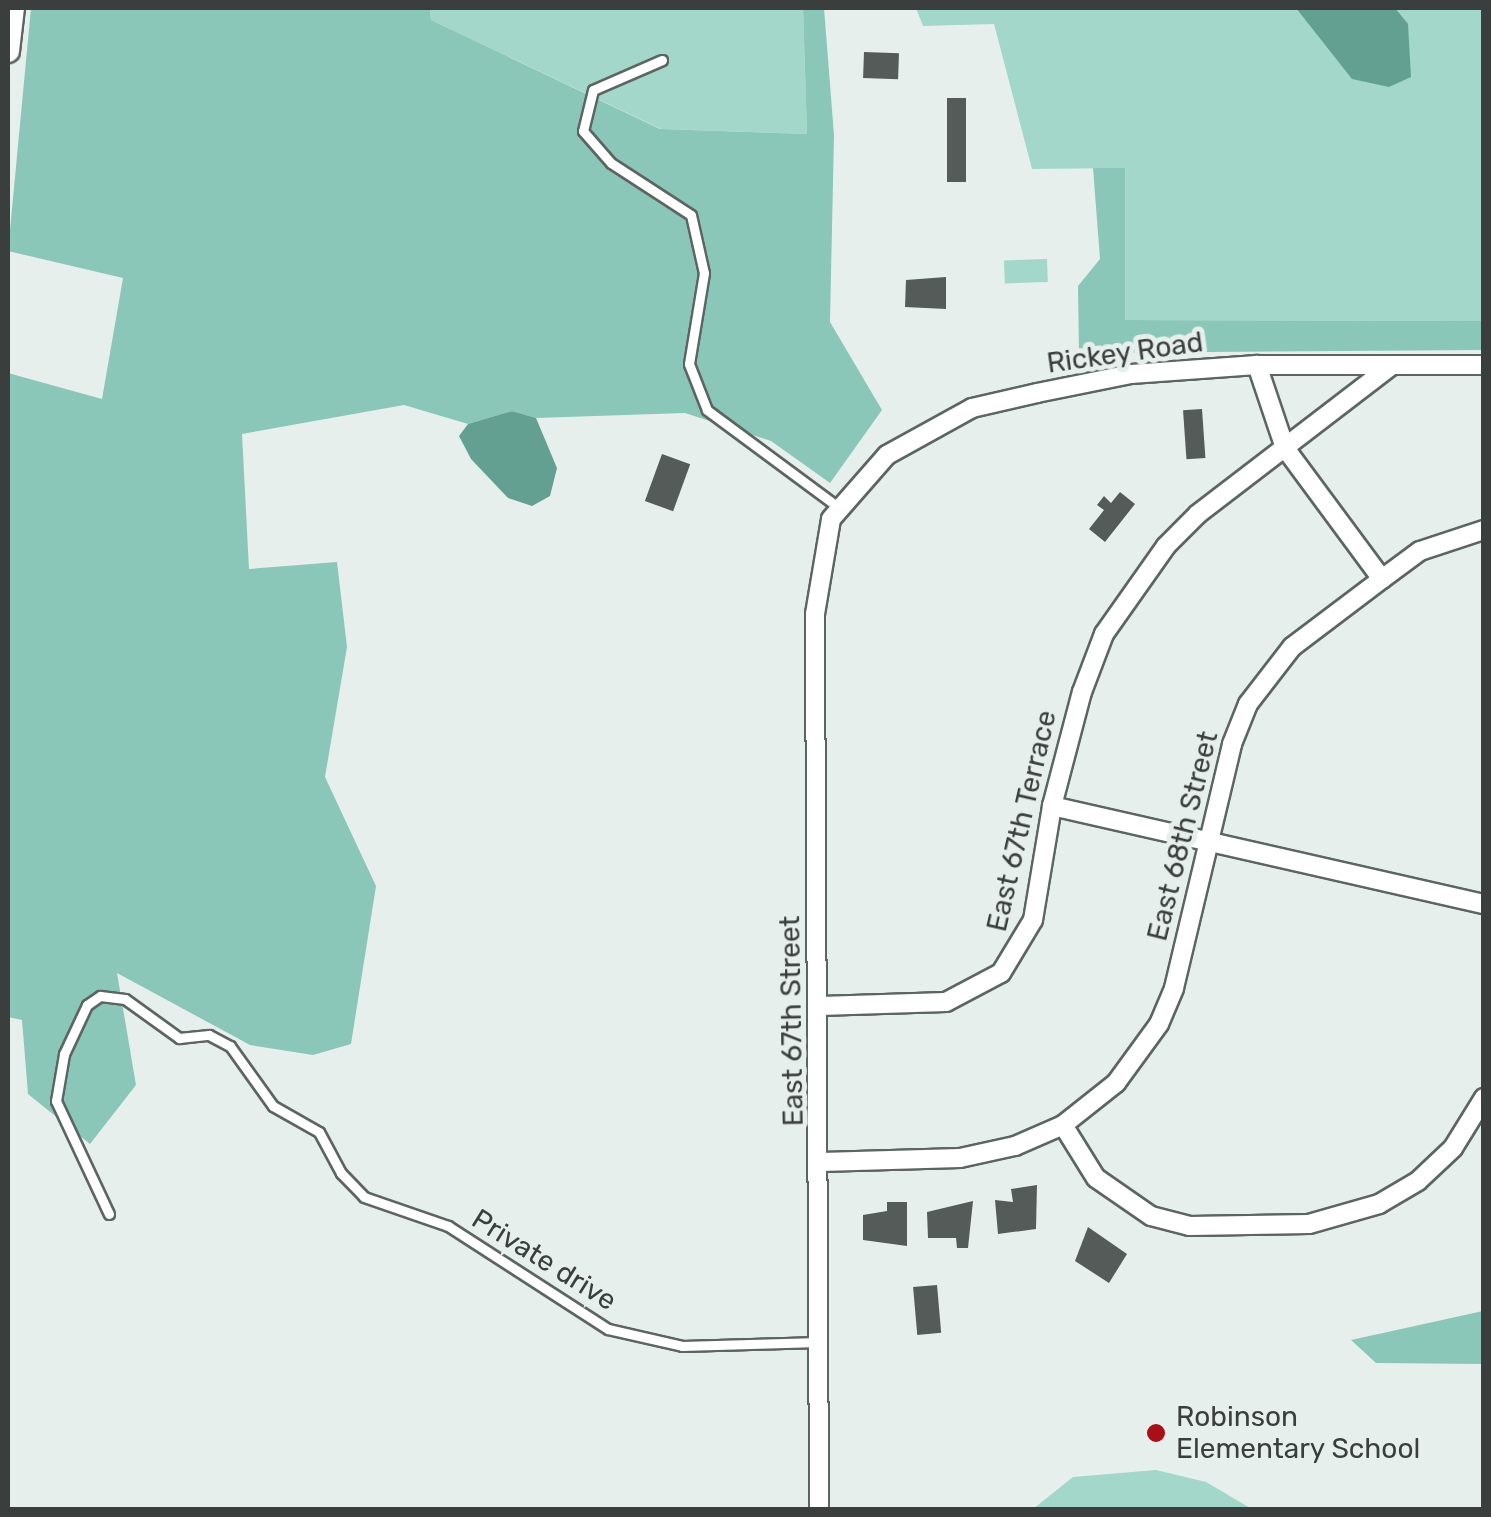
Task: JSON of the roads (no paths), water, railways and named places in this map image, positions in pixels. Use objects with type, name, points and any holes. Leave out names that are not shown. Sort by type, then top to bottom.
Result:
[{"type":"street","points":[[8,51],[13,8]]},
{"type":"street","points":[[1257,364],[1285,448],[1382,579]]},
{"type":"street","name":"Rickey Road","points":[[826,532],[838,507],[886,455],[972,408],[1132,374],[1257,364],[1484,365]]},
{"type":"street","name":"East 67th Terrace","points":[[820,1006],[946,1002],[1001,973],[1033,920],[1052,806],[1082,692],[1122,608],[1166,546],[1392,366]]},
{"type":"street","name":"East 68th Street","points":[[821,1162],[960,1158],[1015,1146],[1063,1124],[1116,1083],[1159,1024],[1174,988],[1232,744],[1258,687],[1292,647],[1420,552],[1484,530]]},
{"type":"street","name":"East 67th Street","points":[[819,1510],[821,1162],[814,614],[826,532]]},
{"type":"street","points":[[1052,806],[1484,904]]},
{"type":"street","points":[[1063,1124],[1096,1178],[1151,1216],[1190,1226],[1309,1224],[1378,1204],[1418,1181],[1453,1148],[1484,1098]]},
{"type":"lane","points":[[662,60],[593,90],[584,131],[611,162],[690,216],[704,273],[689,364],[708,410],[838,507]]},
{"type":"lane","name":"Private drive","points":[[110,1214],[56,1101],[64,1054],[86,1005],[100,996],[125,999],[178,1038],[209,1035],[230,1046],[273,1106],[318,1132],[341,1174],[364,1197],[448,1226],[608,1329],[682,1346],[818,1342]]},
{"type":"place","name":"Robinson Elementary School","points":[[1156,1433]]}]
